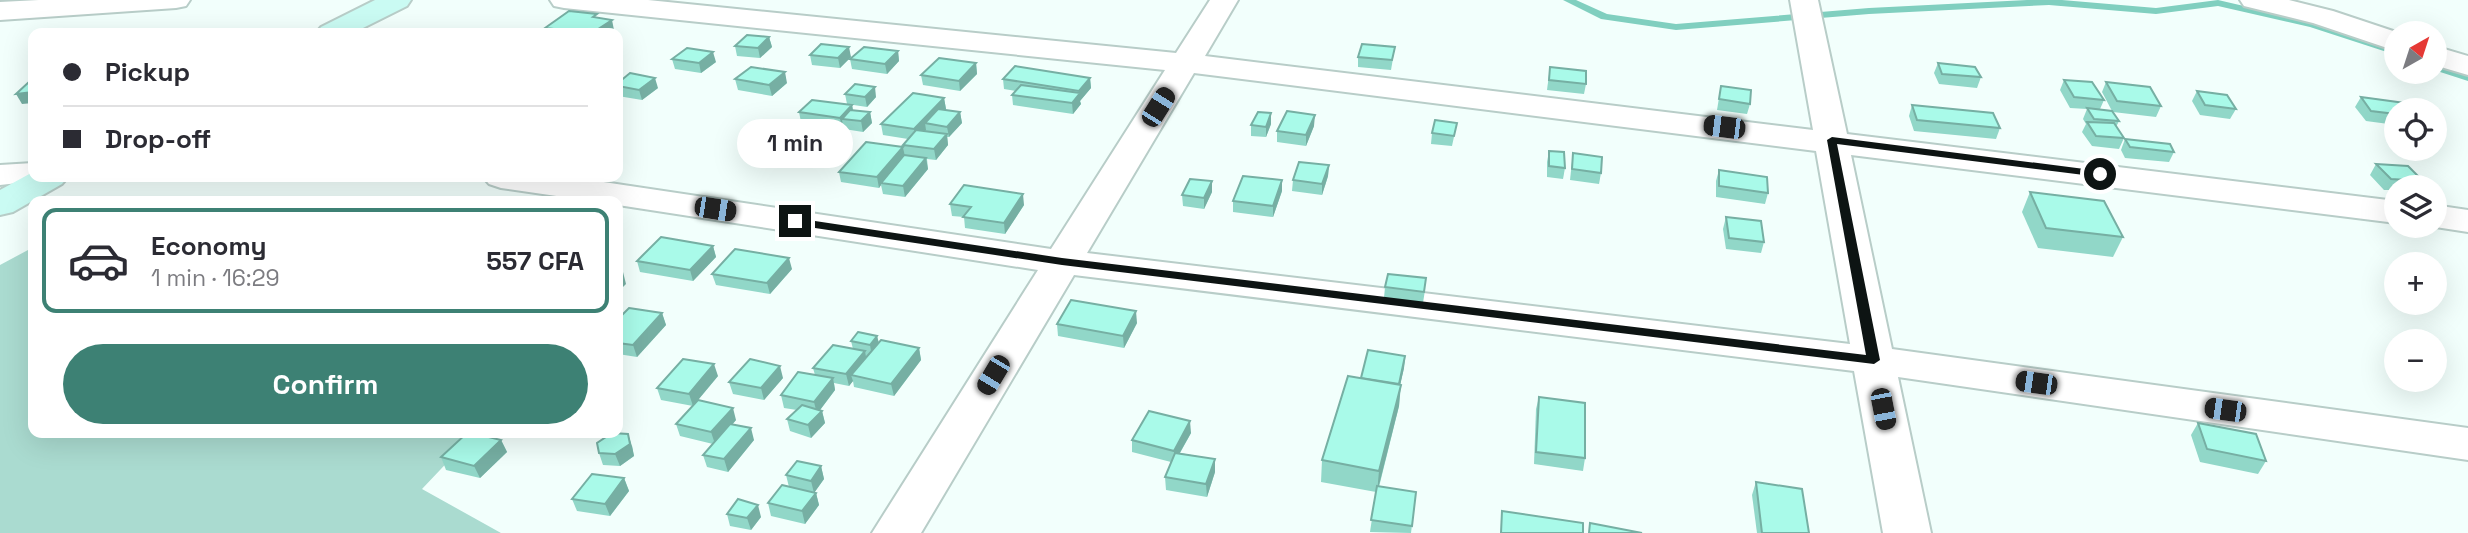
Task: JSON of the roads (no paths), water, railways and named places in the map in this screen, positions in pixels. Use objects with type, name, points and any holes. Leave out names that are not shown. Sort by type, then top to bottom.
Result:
[{"type":"main road","points":[[341,28],[397,0]]},
{"type":"main road","points":[[0,204],[41,182]]},
{"type":"street","points":[[0,11],[176,0]]},
{"type":"street","points":[[564,0],[1185,63],[1832,140],[2384,210]]},
{"type":"street","points":[[897,533],[1224,0]]},
{"type":"street","points":[[1804,0],[1907,533]]},
{"type":"street","points":[[2254,0],[2322,17],[2384,38]]},
{"type":"street","points":[[2447,59],[2468,66]]},
{"type":"street","points":[[0,174],[28,173]]},
{"type":"street","points":[[534,182],[1062,262],[1874,360],[2468,444]]},
{"type":"street","points":[[2447,218],[2468,221]]},
{"type":"waterway","points":[[1568,0],[1605,17],[1676,27],[1869,11],[2049,2],[2156,11],[2218,3],[2313,25],[2384,48]]},
{"type":"waterway","points":[[2447,71],[2468,78]]}]
